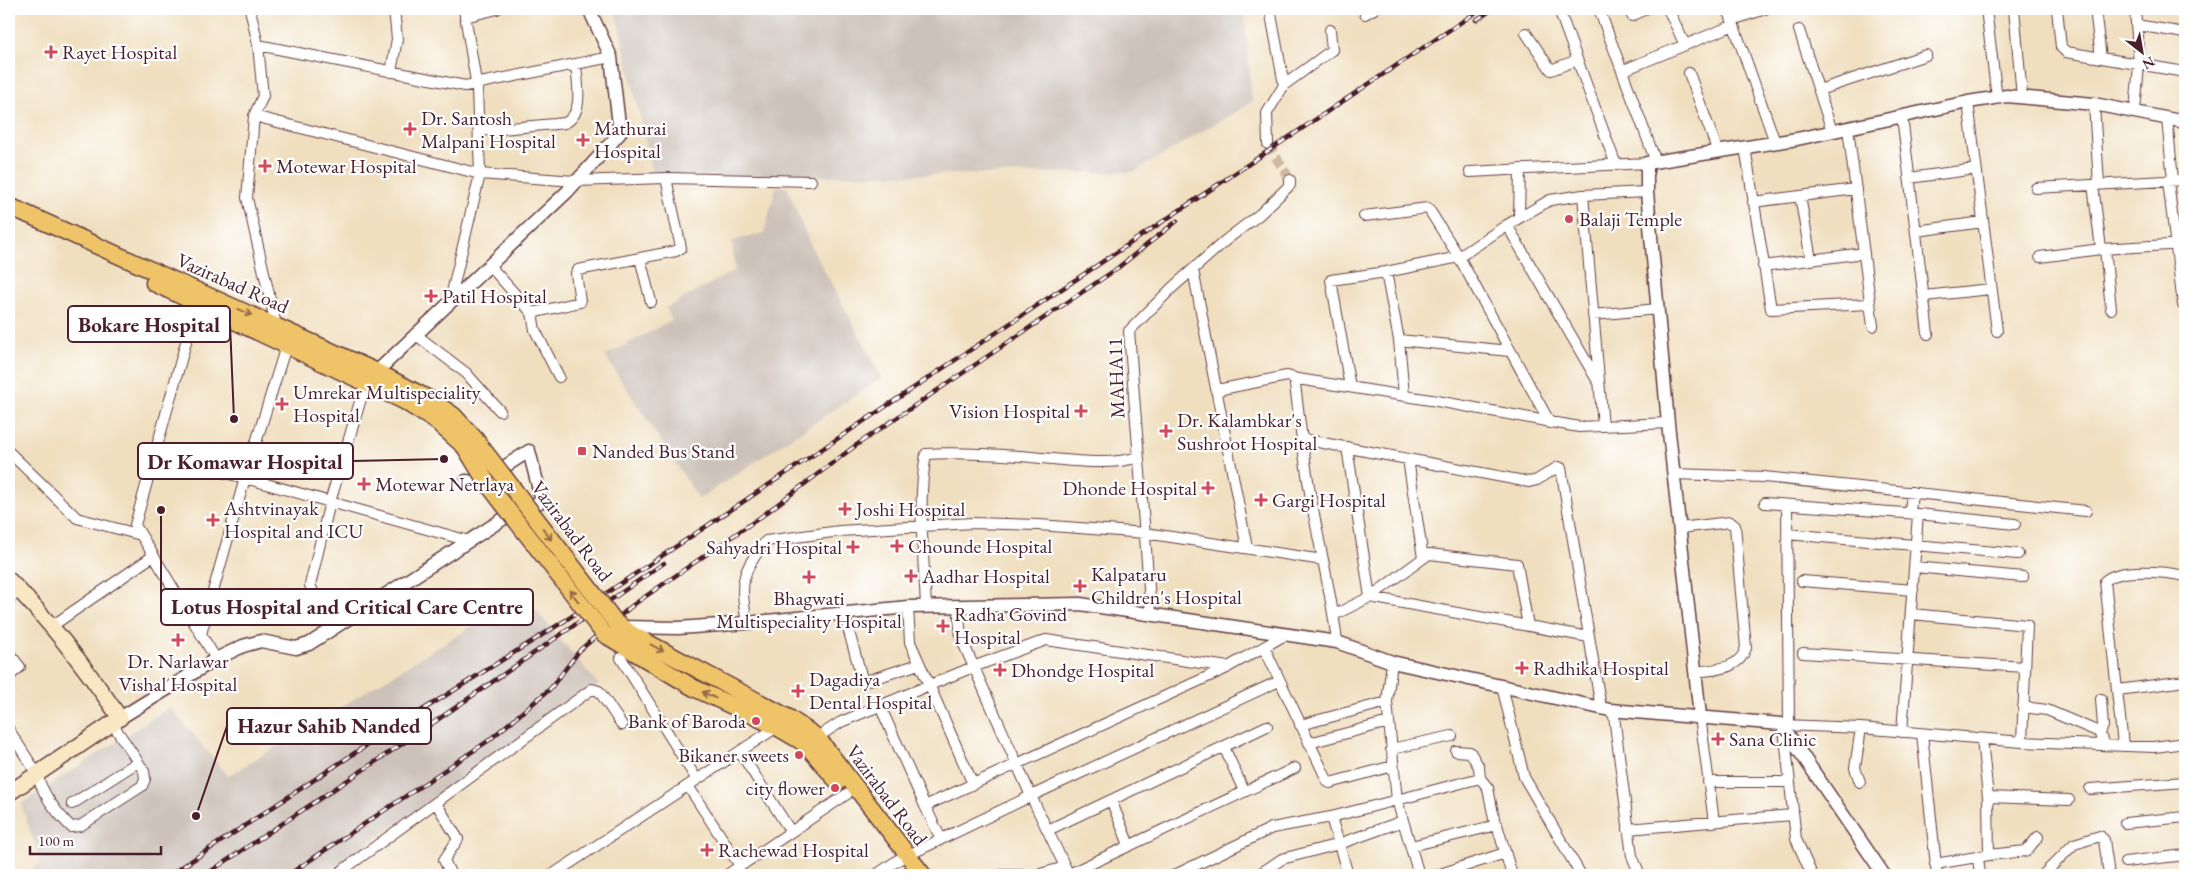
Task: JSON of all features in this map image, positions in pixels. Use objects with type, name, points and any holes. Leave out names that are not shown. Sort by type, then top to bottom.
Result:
[{"type":"main road","name":"Vazirabad Road","points":[[9,206],[198,297],[286,346],[326,357],[431,400],[453,415],[470,443],[487,483],[614,628],[694,688],[783,722],[812,741],[902,858],[910,875]]},
{"type":"main road","name":"Vazirabad Road","points":[[9,217],[198,297],[276,325],[326,357]]},
{"type":"main road","points":[[9,794],[116,721],[77,656],[52,626],[12,590]]},
{"type":"main road","name":"Vazirabad Road","points":[[812,741],[847,794],[902,858],[923,875]]},
{"type":"street","points":[[250,9],[258,45],[263,96],[254,116],[247,198],[276,325]]},
{"type":"street","points":[[391,72],[397,39],[394,9]]},
{"type":"street","points":[[450,301],[480,174],[476,84],[465,13],[497,9]]},
{"type":"street","points":[[330,630],[310,585],[330,502],[371,377],[575,181],[620,133],[611,57],[589,9]]},
{"type":"street","points":[[1270,9],[1284,85]]},
{"type":"street","points":[[1599,9],[1624,70],[1652,163],[1647,192],[1668,422],[1700,716],[1714,822]]},
{"type":"street","points":[[1632,16],[1645,9]]},
{"type":"street","points":[[1668,9],[1685,45]]},
{"type":"street","points":[[1728,9],[1775,142]]},
{"type":"street","points":[[1624,70],[1765,9]]},
{"type":"street","points":[[1986,9],[1997,98]]},
{"type":"street","points":[[2014,9],[2022,96]]},
{"type":"street","points":[[2057,9],[2061,47],[2064,50],[2139,66],[2185,72]]},
{"type":"street","points":[[2095,9],[2101,58]]},
{"type":"street","points":[[2135,9],[2139,66],[2135,111]]},
{"type":"street","points":[[1559,10],[1616,165]]},
{"type":"street","points":[[2136,25],[2185,33]]},
{"type":"street","points":[[1268,144],[1267,113],[1284,85],[1332,50],[1330,30]]},
{"type":"street","points":[[1799,30],[1832,131]]},
{"type":"street","points":[[1526,33],[1551,70],[1577,60]]},
{"type":"street","points":[[258,45],[465,86],[611,57]]},
{"type":"street","points":[[1819,90],[1926,55]]},
{"type":"street","points":[[479,131],[565,123],[571,120],[578,109],[576,64]]},
{"type":"street","points":[[1688,73],[1718,152]]},
{"type":"street","points":[[1470,172],[1652,163],[1848,128],[1968,102],[2022,96],[2094,104],[2185,122]]},
{"type":"street","points":[[1968,102],[1997,331]]},
{"type":"street","points":[[2094,104],[2096,185],[2111,309]]},
{"type":"street","points":[[254,116],[480,174],[575,181],[666,178],[811,181]]},
{"type":"street","points":[[1902,116],[1928,334]]},
{"type":"street","points":[[2167,119],[2170,181],[2180,245],[2182,305]]},
{"type":"street","points":[[1848,128],[1873,326]]},
{"type":"street","points":[[1745,147],[1768,306],[1772,310],[1869,304]]},
{"type":"street","points":[[1518,218],[1520,169]]},
{"type":"street","points":[[1909,178],[1976,169]]},
{"type":"street","points":[[532,313],[580,302],[576,273],[578,270],[676,252],[682,246],[666,178]]},
{"type":"street","name":"MAHA11","points":[[1151,614],[1129,331],[1193,270],[1273,203],[1290,185],[1290,180]]},
{"type":"street","points":[[2036,188],[2185,180]]},
{"type":"street","points":[[1753,202],[1856,189]]},
{"type":"street","points":[[1350,387],[1331,280],[1386,272],[1459,257],[1518,218],[1550,200],[1583,195],[1647,192]]},
{"type":"street","points":[[1583,195],[1603,426]]},
{"type":"street","points":[[1800,196],[1810,260]]},
{"type":"street","points":[[1364,216],[1428,208],[1459,257],[1550,422]]},
{"type":"street","points":[[1916,231],[1983,222]]},
{"type":"street","points":[[1507,225],[1599,383]]},
{"type":"street","points":[[2040,257],[2103,249],[2180,245]]},
{"type":"street","points":[[1763,266],[1864,253]]},
{"type":"street","points":[[640,258],[650,302]]},
{"type":"street","points":[[488,265],[532,313],[535,330],[559,377]]},
{"type":"street","points":[[1193,270],[1248,548]]},
{"type":"street","points":[[1386,272],[1398,340],[1404,396]]},
{"type":"street","points":[[1924,296],[1992,290]]},
{"type":"street","points":[[198,297],[135,525],[216,659]]},
{"type":"street","points":[[1593,315],[1658,310]]},
{"type":"street","points":[[415,334],[466,373],[500,411]]},
{"type":"street","points":[[1398,340],[1510,351]]},
{"type":"street","points":[[201,634],[245,478],[286,346]]},
{"type":"street","points":[[1217,390],[1287,376],[1579,427],[1668,422]]},
{"type":"street","points":[[1298,379],[1296,384],[1302,439],[1334,615],[1337,642]]},
{"type":"street","points":[[1302,439],[1529,482],[1558,467],[1561,468],[1589,637],[1606,709],[1614,716],[1632,856],[1640,875]]},
{"type":"street","points":[[1347,448],[1370,597]]},
{"type":"street","points":[[9,730],[37,774],[39,782],[60,816],[71,826],[80,826],[142,786],[145,779],[144,771],[116,721],[216,659],[252,642],[261,641],[296,648],[303,646],[503,519],[542,501],[529,451],[479,483],[466,481]]},
{"type":"street","points":[[9,452],[77,518],[141,535]]},
{"type":"street","points":[[926,607],[921,481],[926,454],[980,454],[1108,461],[1138,458]]},
{"type":"street","points":[[154,455],[245,478],[469,541]]},
{"type":"street","points":[[1408,459],[1423,558]]},
{"type":"street","points":[[1674,474],[1764,476],[2086,511]]},
{"type":"street","points":[[1902,732],[1916,545],[1912,492]]},
{"type":"street","points":[[1765,503],[1914,513],[2015,524]]},
{"type":"street","points":[[1787,505],[1785,726],[1792,815],[1796,839],[1812,875]]},
{"type":"street","points":[[747,623],[742,593],[743,575],[766,540],[840,531],[982,523],[1145,533],[1323,560]]},
{"type":"street","points":[[1680,528],[1733,524],[1739,565],[1746,634],[1743,656],[1732,665],[1696,672]]},
{"type":"street","points":[[1787,534],[2018,554]]},
{"type":"street","points":[[1334,615],[1370,597],[1429,554],[1517,564],[1528,626]]},
{"type":"street","points":[[52,626],[153,556]]},
{"type":"street","points":[[1914,567],[2023,577]]},
{"type":"street","points":[[2124,746],[2105,582],[2119,575],[2147,571],[2185,576]]},
{"type":"street","points":[[1802,581],[1913,590]]},
{"type":"street","points":[[1370,597],[1589,637]]},
{"type":"street","points":[[614,628],[679,628],[908,607],[1080,604],[1337,642],[1392,662],[1606,709],[1700,716],[1785,726],[1861,728],[2022,742],[2154,747],[2185,743]]},
{"type":"street","points":[[958,606],[961,638],[1031,796],[1068,872]]},
{"type":"street","points":[[908,607],[910,642],[973,784]]},
{"type":"street","points":[[844,614],[863,682],[919,664]]},
{"type":"street","points":[[1911,614],[2026,624],[2022,742]]},
{"type":"street","points":[[925,806],[1228,667],[1287,634]]},
{"type":"street","points":[[812,741],[841,722],[973,667],[1046,640],[1228,667]]},
{"type":"street","points":[[1264,647],[1300,725],[1330,783],[1393,766]]},
{"type":"street","points":[[1803,653],[2025,667]]},
{"type":"street","points":[[9,654],[20,667],[9,676]]},
{"type":"street","points":[[621,658],[740,866]]},
{"type":"street","points":[[1392,662],[1387,702],[1397,800],[1419,875]]},
{"type":"street","points":[[876,875],[902,858],[941,839],[1279,681]]},
{"type":"street","points":[[2118,690],[2185,681]]},
{"type":"street","points":[[1502,686],[1524,777],[1581,875]]},
{"type":"street","points":[[336,875],[592,689],[599,691],[622,725]]},
{"type":"street","points":[[2101,699],[2103,726],[2100,733],[2104,745]]},
{"type":"street","points":[[1300,725],[1387,702]]},
{"type":"street","points":[[880,706],[941,839]]},
{"type":"street","points":[[2024,707],[2048,710],[2100,733]]},
{"type":"street","points":[[552,875],[783,722]]},
{"type":"street","points":[[1309,743],[1389,722]]},
{"type":"street","points":[[1048,830],[1267,726]]},
{"type":"street","points":[[1785,726],[1884,875]]},
{"type":"street","points":[[1860,782],[1855,768],[1861,728]]},
{"type":"street","points":[[1922,734],[1937,875]]},
{"type":"street","points":[[1391,749],[1452,736]]},
{"type":"street","points":[[1982,739],[1988,797],[1989,855]]},
{"type":"street","points":[[1224,747],[1244,791]]},
{"type":"street","points":[[1456,751],[1470,752],[1479,767],[1480,778],[1488,788],[1495,824],[1498,826],[1512,875]]},
{"type":"street","points":[[740,752],[791,832]]},
{"type":"street","points":[[72,804],[138,762]]},
{"type":"street","points":[[1000,875],[1036,875],[1068,872],[1295,768]]},
{"type":"street","points":[[1175,875],[1272,828],[1331,817],[1480,778]]},
{"type":"street","points":[[1708,782],[1789,782]]},
{"type":"street","points":[[2090,789],[2185,782]]},
{"type":"street","points":[[727,875],[847,794]]},
{"type":"street","points":[[1988,797],[2069,800]]},
{"type":"street","points":[[1112,800],[1129,845]]},
{"type":"street","points":[[436,803],[458,839],[444,860],[450,873]]},
{"type":"street","points":[[1628,829],[1792,815]]},
{"type":"street","points":[[1331,817],[1348,875]]},
{"type":"street","points":[[2125,823],[2185,817]]},
{"type":"street","points":[[1258,875],[1282,859],[1339,844],[1403,821]]},
{"type":"street","points":[[1410,846],[1495,824]]},
{"type":"street","points":[[1936,864],[2026,850],[2032,847],[2038,836]]},
{"type":"street","points":[[2043,875],[2074,844],[2100,836],[2104,840],[2110,875]]},
{"type":"street","points":[[1437,875],[1505,853]]},
{"type":"street","points":[[2125,862],[2185,855]]},
{"type":"street","points":[[1978,857],[1980,875]]},
{"type":"shaded area","points":[[615,9],[1244,9],[1252,102],[1134,172],[812,176],[784,181],[653,173]]},
{"type":"shaded area","points":[[776,187],[787,187],[808,240],[882,378],[699,499],[605,356],[672,320],[666,308],[735,270],[732,241],[764,233]]},
{"type":"shaded area","points":[[523,595],[599,685],[323,875],[24,875],[41,863],[21,804],[170,707],[228,776]]},
{"type":"tunnel","points":[[1268,144],[1290,180]]},
{"type":"railway","points":[[170,875],[373,741],[566,620],[1481,9]]},
{"type":"railway","points":[[1476,20],[1493,9]]},
{"type":"railway","points":[[288,875],[488,741],[550,689],[580,650],[633,605],[762,516],[855,446],[1115,270],[1177,221]]},
{"type":"railway","points":[[205,875],[420,732],[664,563]]},
{"type":"place","name":"Rayet Hospital","points":[[51,52]]},
{"type":"place","name":"Dr. Santosh Malpani Hospital","points":[[410,129]]},
{"type":"place","name":"Mathurai Hospital","points":[[583,140]]},
{"type":"place","name":"Motewar Hospital","points":[[265,166]]},
{"type":"place","name":"Balaji Temple","points":[[1569,219]]},
{"type":"place","name":"Patil Hospital","points":[[431,296]]},
{"type":"place","name":"Umrekar Multispeciality Hospital","points":[[282,404]]},
{"type":"place","name":"Vision Hospital","points":[[1081,411]]},
{"type":"place","name":"Bokare Hospital","points":[[234,419]]},
{"type":"place","name":"Dr. Kalambkar's Sushroot Hospital","points":[[1166,431]]},
{"type":"place","name":"Nanded Bus Stand","points":[[582,451]]},
{"type":"place","name":"Dr Komawar Hospital","points":[[444,459]]},
{"type":"place","name":"Motewar Netrlaya","points":[[364,484]]},
{"type":"place","name":"Dhonde Hospital","points":[[1208,488]]},
{"type":"place","name":"Gargi Hospital","points":[[1261,500]]},
{"type":"place","name":"Joshi Hospital","points":[[845,509]]},
{"type":"place","name":"Lotus Hospital and Critical Care Centre","points":[[161,510]]},
{"type":"place","name":"Ashtvinayak Hospital and ICU","points":[[213,520]]},
{"type":"place","name":"Chounde Hospital","points":[[897,546]]},
{"type":"place","name":"Sahyadri Hospital","points":[[853,547]]},
{"type":"place","name":"Aadhar Hospital","points":[[911,576]]},
{"type":"place","name":"Bhagwati Multispeciality Hospital","points":[[809,577]]},
{"type":"place","name":"Kalpataru Children's Hospital","points":[[1080,586]]},
{"type":"place","name":"Radha Govind Hospital","points":[[943,626]]},
{"type":"place","name":"Dr. Narlawar Vishal Hospital","points":[[178,640]]},
{"type":"place","name":"Radhika Hospital","points":[[1522,668]]},
{"type":"place","name":"Dhondge Hospital","points":[[1000,670]]},
{"type":"place","name":"Dagadiya Dental Hospital","points":[[798,691]]},
{"type":"place","name":"Bank of Baroda","points":[[756,721]]},
{"type":"place","name":"Sana Clinic","points":[[1718,739]]},
{"type":"place","name":"Bikaner sweets","points":[[799,755]]},
{"type":"place","name":"city flower","points":[[835,788]]},
{"type":"place","name":"Hazur Sahib Nanded","points":[[196,816]]},
{"type":"place","name":"Rachewad Hospital","points":[[707,850]]}]
